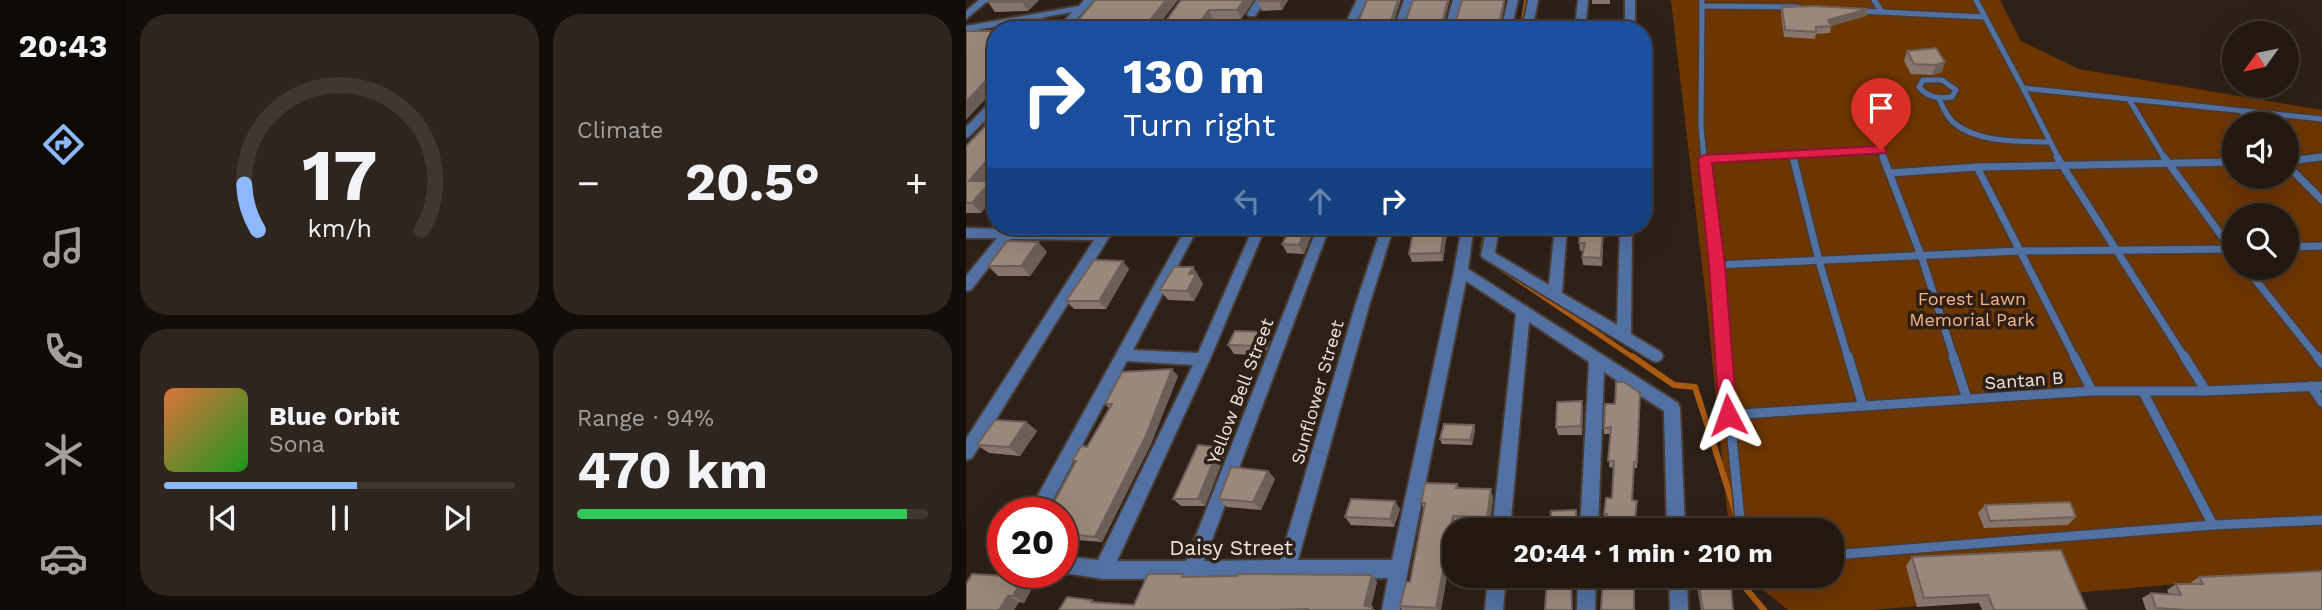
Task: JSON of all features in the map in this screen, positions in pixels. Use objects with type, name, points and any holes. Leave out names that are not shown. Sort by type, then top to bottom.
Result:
[{"type":"street","points":[[966,16],[984,0]]},
{"type":"street","points":[[1069,21],[1089,0]]},
{"type":"street","points":[[1252,14],[1261,0]]},
{"type":"street","points":[[1352,21],[1362,0]]},
{"type":"street","points":[[1401,21],[1409,0]]},
{"type":"street","points":[[1452,21],[1458,0]]},
{"type":"street","points":[[1508,21],[1513,0]]},
{"type":"street","points":[[1529,21],[1533,0]]},
{"type":"street","points":[[1581,21],[1583,0]]},
{"type":"street","points":[[1630,0],[1630,21]]},
{"type":"street","points":[[1010,21],[1081,8]]},
{"type":"street","points":[[966,29],[987,25]]},
{"type":"street","points":[[966,134],[987,112]]},
{"type":"street","points":[[966,233],[987,232]]},
{"type":"street","points":[[966,286],[1007,235]]},
{"type":"street","points":[[966,453],[1104,235]]},
{"type":"street","points":[[1046,497],[1188,235]]},
{"type":"street","points":[[1103,570],[1203,359],[1256,235]]},
{"type":"street","name":"Yellow Bell Street","points":[[1192,569],[1321,235]]},
{"type":"street","name":"Sunflower Street","points":[[1287,569],[1362,306],[1385,235]]},
{"type":"street","points":[[1391,610],[1467,235]]},
{"type":"street","points":[[1491,235],[1488,255],[1656,356]]},
{"type":"street","points":[[1555,296],[1561,235]]},
{"type":"street","points":[[1624,335],[1626,235]]},
{"type":"street","points":[[1461,271],[1672,408],[1676,518]]},
{"type":"street","points":[[1502,518],[1523,310]]},
{"type":"street","points":[[1123,355],[1203,359]]},
{"type":"street","points":[[1590,518],[1597,358]]},
{"type":"street","name":"Daisy Street","points":[[1078,567],[1103,570],[1400,569]]},
{"type":"street","points":[[1494,610],[1496,588]]},
{"type":"street","points":[[1586,610],[1587,588]]},
{"type":"street","points":[[1678,588],[1679,610]]},
{"type":"lane","points":[[1874,0],[1882,12]]},
{"type":"lane","points":[[1976,0],[2023,88],[2048,142],[2120,251],[2206,391]]},
{"type":"lane","points":[[1740,518],[1728,415],[1717,265],[1701,127],[1702,3],[1781,3],[1807,8]]},
{"type":"lane","points":[[1857,10],[1984,17]]},
{"type":"lane","points":[[1940,99],[1952,97],[1956,90],[1950,82],[1936,78],[1923,80],[1919,87],[1926,95],[1940,99],[1952,122],[1963,129],[2018,140],[2048,142]]},
{"type":"lane","points":[[2023,88],[2242,112]]},
{"type":"lane","points":[[2130,101],[2167,162],[2222,235]]},
{"type":"lane","points":[[2299,118],[2322,120]]},
{"type":"lane","points":[[1704,159],[1881,150],[1922,258],[1967,399]]},
{"type":"lane","points":[[1793,153],[1819,261],[1863,406]]},
{"type":"lane","points":[[2299,161],[2322,157]]},
{"type":"lane","points":[[1890,173],[1977,167],[2222,162]]},
{"type":"lane","points":[[1977,167],[2092,391]]},
{"type":"lane","points":[[2299,176],[2322,200]]},
{"type":"lane","points":[[2299,247],[2322,246]]},
{"type":"lane","points":[[1717,265],[1922,258],[2019,251],[2222,250]]},
{"type":"lane","points":[[2256,280],[2322,363]]},
{"type":"lane","points":[[2311,386],[2322,402]]},
{"type":"lane","name":"Santan B","points":[[1728,415],[2092,391],[2206,391],[2322,386]]},
{"type":"lane","points":[[2143,392],[2213,524]]},
{"type":"lane","points":[[1844,554],[2213,524],[2322,520]]},
{"type":"green space","name":"Forest Lawn Memorial Park","points":[[1671,0],[2000,0],[2021,41],[2079,69],[2222,93],[2222,98],[2251,98],[2322,110],[2322,572],[1872,610],[1788,610],[1761,588],[1844,588],[1844,518],[1728,518],[1707,308]]},
{"type":"building","points":[[991,0],[1024,0],[988,2]]},
{"type":"building","points":[[1095,0],[1166,0],[1151,21],[1078,21]]},
{"type":"building","points":[[1181,0],[1244,0],[1237,10],[1209,10],[1201,21],[1166,21]]},
{"type":"building","points":[[1367,0],[1398,0],[1391,21],[1359,21]]},
{"type":"building","points":[[1413,0],[1448,0],[1442,21],[1406,21]]},
{"type":"building","points":[[1462,0],[1504,0],[1500,21],[1456,21]]},
{"type":"building","points":[[1782,7],[1868,9],[1828,20],[1831,26],[1816,27],[1816,32],[1785,30]]},
{"type":"building","points":[[1020,19],[1041,19],[1039,21],[1018,21]]},
{"type":"building","points":[[966,31],[987,31],[987,80],[966,102]]},
{"type":"building","points":[[1936,48],[1945,62],[1936,65],[1914,64],[1907,51]]},
{"type":"building","points":[[987,124],[987,160],[969,181],[987,181],[987,186],[972,203],[966,203],[966,146]]},
{"type":"building","points":[[1287,235],[1303,235],[1299,245],[1282,244]]},
{"type":"building","points":[[1412,235],[1443,235],[1441,253],[1409,254]]},
{"type":"building","points":[[1579,235],[1602,235],[1601,258],[1582,257],[1585,243],[1579,243]]},
{"type":"building","points":[[1007,241],[1038,242],[1021,266],[988,266]]},
{"type":"building","points":[[1094,260],[1123,261],[1099,301],[1066,301]]},
{"type":"building","points":[[1174,267],[1193,267],[1189,274],[1196,274],[1187,291],[1160,290]]},
{"type":"building","points":[[1235,331],[1264,332],[1257,346],[1228,345]]},
{"type":"building","points":[[1172,369],[1145,438],[1095,537],[1078,535],[1078,497],[1057,497],[1076,461],[1072,461],[1081,446],[1087,447],[1112,404],[1105,404],[1122,372]]},
{"type":"building","points":[[1616,382],[1624,382],[1640,393],[1637,462],[1634,462],[1632,500],[1637,501],[1635,517],[1639,518],[1607,518],[1607,514],[1604,514],[1606,498],[1612,498],[1614,461],[1608,461],[1611,427],[1604,428],[1605,404],[1615,404]]},
{"type":"building","points":[[1582,401],[1581,426],[1556,427],[1557,402]]},
{"type":"building","points":[[995,420],[1026,422],[1009,447],[977,445]]},
{"type":"building","points":[[1444,424],[1474,425],[1470,440],[1440,439]]},
{"type":"building","points":[[1198,445],[1219,447],[1198,499],[1173,499]]},
{"type":"building","points":[[1231,467],[1268,471],[1253,502],[1219,499]]},
{"type":"building","points":[[1425,483],[1457,484],[1456,488],[1491,489],[1487,517],[1442,518],[1442,576],[1436,608],[1400,606],[1406,582],[1410,582],[1425,503],[1421,503]]},
{"type":"building","points":[[1351,499],[1395,501],[1390,519],[1345,517]]},
{"type":"building","points":[[2070,502],[2076,517],[1990,521],[1985,505]]},
{"type":"building","points":[[1576,510],[1576,518],[1551,518],[1551,511]]},
{"type":"building","points":[[2061,550],[2087,610],[1994,610],[1988,595],[1924,598],[1912,557]]},
{"type":"building","points":[[2322,571],[2322,610],[2156,608],[2151,593],[2181,595],[2176,584],[2203,584],[2199,577]]},
{"type":"building","points":[[972,574],[987,575],[987,588],[1018,588],[1013,596],[1008,596],[999,610],[966,610],[966,584]]},
{"type":"building","points":[[1148,574],[1183,574],[1182,577],[1237,574],[1372,575],[1364,606],[1372,607],[1372,610],[1059,610],[1067,597],[1092,600],[1091,602],[1134,605]]},
{"type":"building","points":[[1546,588],[1571,588],[1572,610],[1545,610]]},
{"type":"building","points":[[1602,588],[1634,588],[1634,610],[1601,610]]},
{"type":"building","points":[[1699,588],[1731,588],[1733,610],[1703,610]]},
{"type":"waterway","points":[[1522,21],[1526,0]]},
{"type":"waterway","points":[[1483,246],[1485,235]]},
{"type":"waterway","points":[[1502,269],[1634,358]]},
{"type":"waterway","points":[[1632,356],[1674,385],[1695,387],[1736,514]]},
{"type":"waterway","points":[[1746,588],[1764,610]]},
{"type":"route","points":[[1728,415],[1717,265],[1704,159],[1881,150]]}]
